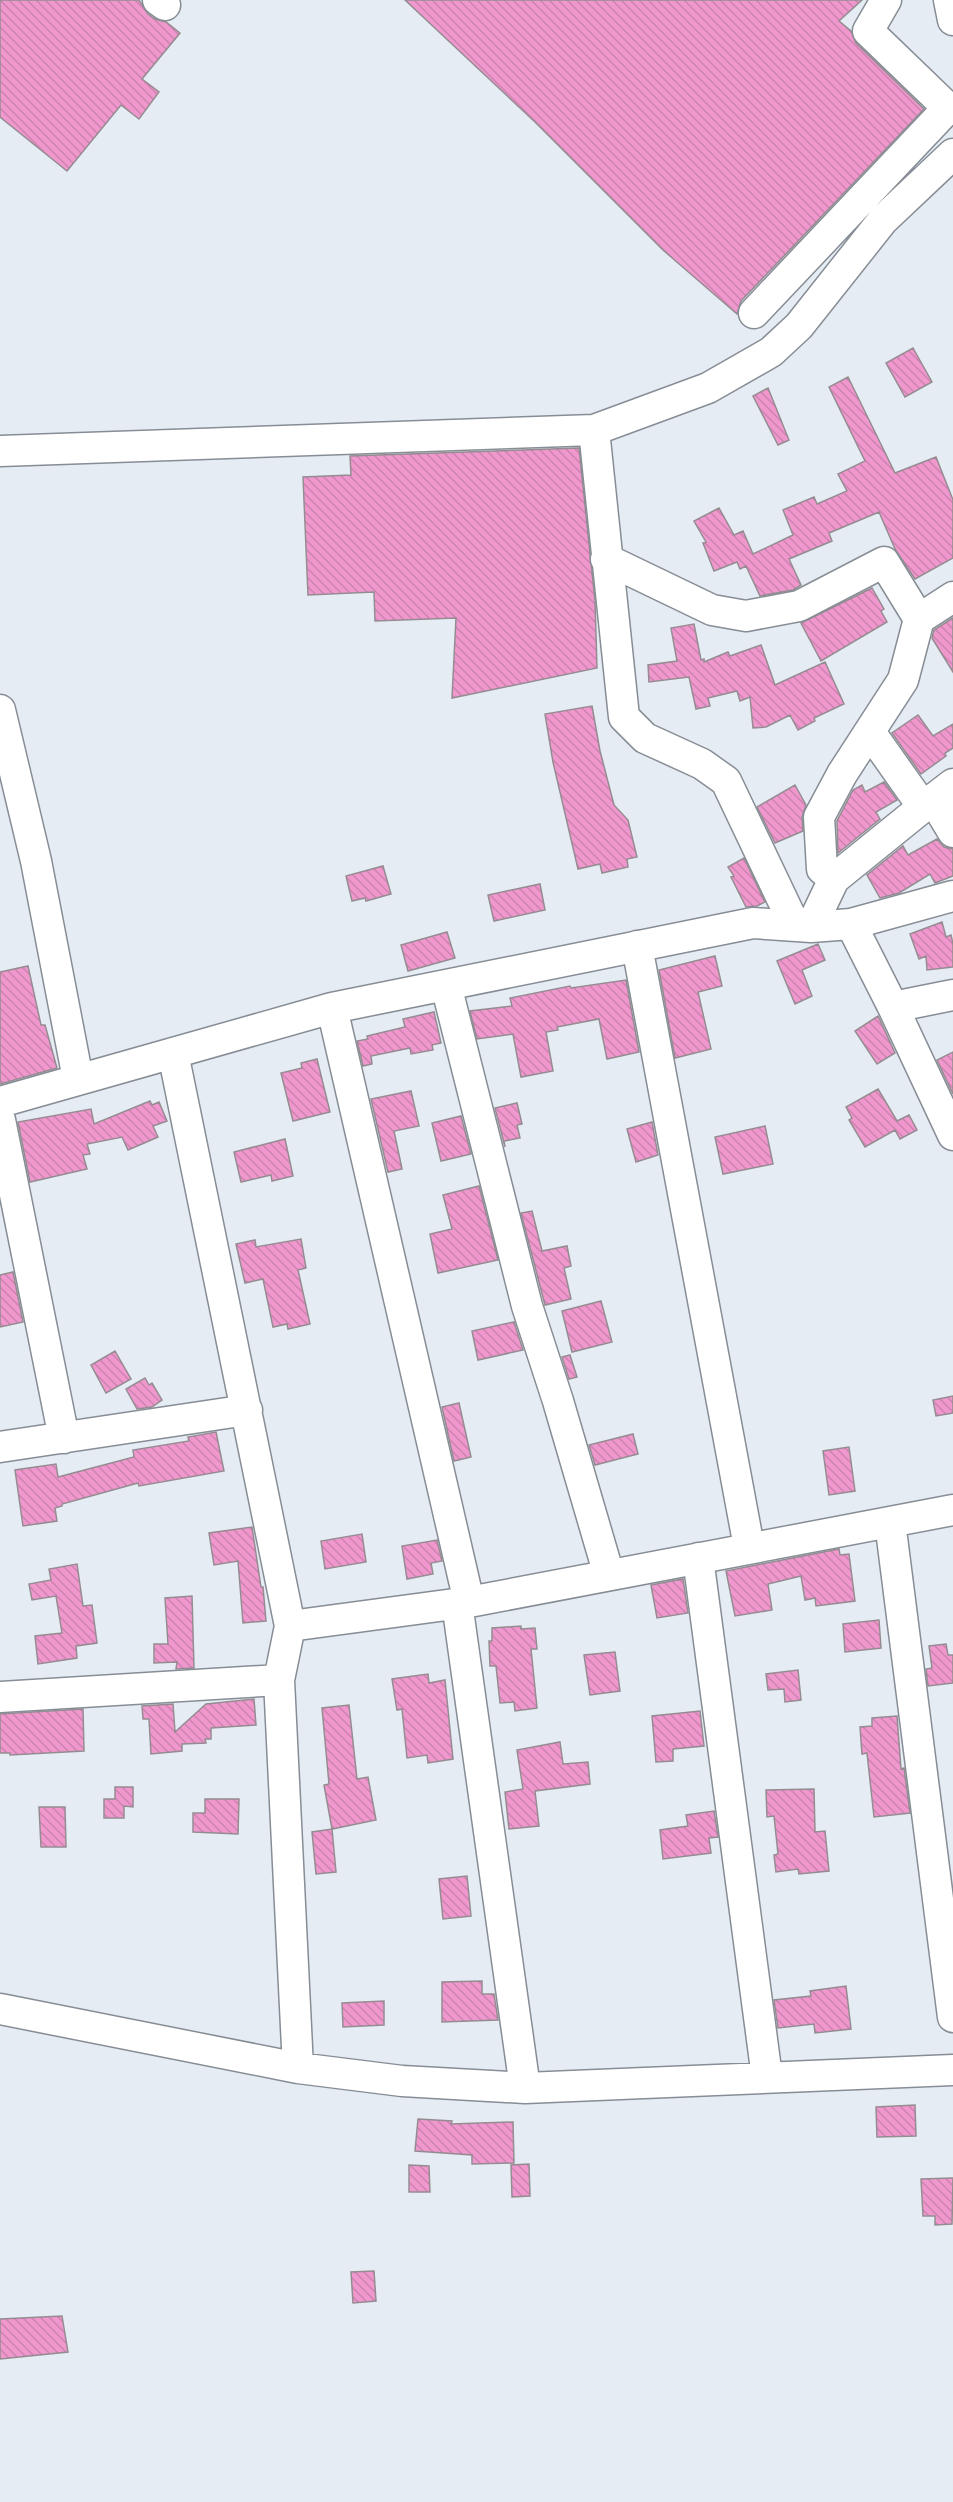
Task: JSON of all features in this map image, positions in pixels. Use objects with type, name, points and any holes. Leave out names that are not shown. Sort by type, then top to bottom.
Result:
[{"type":"street","points":[[753,313],[948,108],[868,31],[886,0]]},
{"type":"street","points":[[949,0],[953,20]]},
{"type":"street","points":[[0,450],[594,430],[708,388],[771,352],[799,326],[883,220],[953,154]]},
{"type":"street","points":[[594,430],[624,717],[645,738],[702,764],[726,782],[803,926]]},
{"type":"street","points":[[606,559],[712,610],[746,616],[800,606],[884,562],[919,619]]},
{"type":"street","points":[[834,879],[822,869],[819,817],[842,774],[903,680],[919,619],[953,597]]},
{"type":"street","points":[[0,710],[36,861],[78,1079]]},
{"type":"street","points":[[870,732],[936,797],[953,832]]},
{"type":"street","points":[[803,926],[834,879],[936,797]]},
{"type":"street","points":[[0,1101],[332,1008],[753,923],[803,926],[851,924],[953,896]]},
{"type":"street","points":[[851,924],[893,1006],[953,1135]]},
{"type":"street","points":[[637,946],[678,1154],[749,1547]]},
{"type":"street","points":[[446,985],[527,1306],[558,1401],[609,1575]]},
{"type":"street","points":[[893,1006],[953,995]]},
{"type":"street","points":[[332,1008],[463,1602],[525,2088]]},
{"type":"street","points":[[173,1053],[290,1626],[279,1680],[298,2068]]},
{"type":"street","points":[[0,1120],[64,1438]]},
{"type":"street","points":[[0,1447],[247,1410]]},
{"type":"street","points":[[290,1626],[463,1602],[953,1510]]},
{"type":"street","points":[[890,1522],[953,2017]]},
{"type":"street","points":[[698,1558],[767,2077]]},
{"type":"street","points":[[0,1697],[279,1680]]},
{"type":"street","points":[[0,2009],[298,2068],[402,2081],[525,2088],[953,2070]]},
{"type":"building","points":[[0,0],[139,0],[148,14],[166,22],[180,33],[142,79],[159,92],[139,119],[121,105],[67,171],[0,117]]},
{"type":"building","points":[[405,0],[862,0],[839,21],[851,31],[856,43],[924,109],[741,301],[737,314],[663,250],[535,122]]},
{"type":"building","points":[[913,348],[932,382],[905,397],[886,363]]},
{"type":"building","points":[[848,377],[895,473],[936,457],[953,500],[953,558],[915,579],[895,549],[879,512],[829,533],[832,541],[789,559],[801,585],[793,590],[760,596],[746,566],[740,569],[737,562],[714,571],[703,543],[706,542],[694,521],[719,508],[734,535],[743,531],[753,554],[793,535],[783,510],[814,497],[817,504],[847,491],[838,474],[865,461],[829,387]]},
{"type":"building","points":[[768,388],[789,440],[778,445],[753,396]]},
{"type":"building","points":[[579,448],[595,601],[597,668],[452,698],[456,618],[375,621],[374,592],[308,595],[303,477],[351,475],[350,456]]},
{"type":"building","points":[[872,588],[884,609],[881,611],[887,622],[821,661],[801,623]]},
{"type":"building","points":[[953,618],[953,672],[932,638],[934,630]]},
{"type":"building","points":[[694,624],[701,660],[704,659],[704,662],[728,652],[730,656],[761,645],[775,685],[825,662],[844,704],[814,718],[815,721],[798,730],[790,715],[766,727],[753,728],[750,697],[740,701],[737,691],[708,698],[710,706],[696,709],[689,677],[649,682],[648,665],[677,661],[671,628]]},
{"type":"building","points":[[592,706],[600,751],[614,805],[628,820],[637,857],[627,859],[628,867],[602,873],[600,864],[578,869],[553,762],[545,714]]},
{"type":"building","points":[[918,715],[933,736],[953,724],[953,748],[921,774],[892,733]]},
{"type":"building","points":[[884,782],[897,800],[876,812],[880,819],[838,853],[837,821],[853,790],[862,785],[865,792]]},
{"type":"building","points":[[795,785],[806,805],[802,817],[803,831],[775,843],[757,807]]},
{"type":"building","points":[[937,839],[944,847],[953,849],[953,876],[935,883],[930,874],[899,893],[880,898],[867,875],[903,846],[908,855]]},
{"type":"building","points":[[744,858],[765,902],[757,906],[746,907],[728,867]]},
{"type":"building","points":[[383,866],[391,894],[366,901],[365,898],[352,901],[346,876]]},
{"type":"building","points":[[540,884],[545,910],[494,921],[488,895]]},
{"type":"building","points":[[942,922],[946,937],[951,935],[953,967],[927,970],[926,956],[919,959],[910,934]]},
{"type":"building","points":[[447,932],[455,958],[408,971],[401,945]]},
{"type":"building","points":[[818,944],[825,960],[802,970],[812,996],[795,1004],[777,961]]},
{"type":"building","points":[[715,956],[722,986],[698,992],[711,1049],[675,1058],[659,970]]},
{"type":"building","points":[[28,966],[41,1025],[45,1025],[57,1068],[0,1084],[0,972]]},
{"type":"building","points":[[626,980],[639,1052],[607,1059],[599,1019],[557,1027],[558,1030],[546,1032],[553,1071],[521,1077],[513,1034],[477,1039],[470,1011],[512,1006],[510,998],[570,986],[571,988]]},
{"type":"building","points":[[434,1012],[441,1043],[432,1045],[433,1050],[411,1054],[410,1048],[371,1056],[372,1064],[363,1066],[357,1041],[368,1039],[367,1036],[405,1027],[403,1019]]},
{"type":"building","points":[[878,1016],[895,1053],[877,1064],[855,1031]]},
{"type":"building","points":[[953,1052],[953,1094],[937,1060]]},
{"type":"building","points":[[317,1059],[330,1112],[293,1121],[281,1073],[302,1068],[301,1063]]},
{"type":"building","points":[[878,1089],[897,1121],[909,1115],[917,1130],[900,1139],[895,1130],[865,1147],[849,1120],[852,1118],[846,1107]]},
{"type":"building","points":[[411,1091],[419,1126],[394,1131],[402,1169],[388,1172],[371,1099]]},
{"type":"building","points":[[150,1101],[152,1105],[159,1102],[167,1121],[153,1126],[158,1137],[128,1150],[122,1137],[87,1144],[90,1154],[83,1155],[87,1169],[30,1182],[18,1122],[91,1109],[94,1124]]},
{"type":"building","points":[[517,1103],[522,1124],[517,1125],[520,1138],[504,1141],[505,1147],[495,1108]]},
{"type":"building","points":[[461,1116],[471,1154],[441,1161],[432,1123]]},
{"type":"building","points":[[652,1122],[658,1155],[636,1162],[627,1129]]},
{"type":"building","points":[[765,1126],[773,1164],[723,1174],[715,1137]]},
{"type":"building","points":[[285,1139],[293,1176],[272,1181],[271,1175],[241,1182],[234,1152]]},
{"type":"building","points":[[479,1186],[498,1260],[438,1273],[430,1234],[452,1229],[443,1195]]},
{"type":"building","points":[[532,1211],[542,1251],[567,1246],[571,1266],[564,1268],[571,1299],[545,1305],[521,1213]]},
{"type":"building","points":[[301,1239],[306,1268],[298,1270],[310,1324],[288,1329],[287,1324],[273,1327],[263,1279],[245,1283],[236,1244],[255,1240],[256,1247]]},
{"type":"building","points":[[13,1272],[23,1322],[0,1327],[0,1275]]},
{"type":"building","points":[[601,1301],[612,1342],[572,1352],[562,1311]]},
{"type":"building","points":[[514,1322],[523,1350],[478,1360],[472,1331]]},
{"type":"building","points":[[115,1351],[131,1379],[106,1393],[91,1365]]},
{"type":"building","points":[[570,1355],[577,1377],[569,1379],[562,1357]]},
{"type":"building","points":[[145,1378],[149,1385],[152,1383],[162,1400],[152,1407],[137,1409],[126,1389]]},
{"type":"building","points":[[953,1396],[953,1413],[936,1416],[933,1400]]},
{"type":"building","points":[[459,1403],[471,1457],[454,1461],[442,1407]]},
{"type":"building","points":[[216,1432],[224,1471],[139,1486],[138,1483],[62,1504],[55,1508],[57,1521],[23,1526],[15,1470],[56,1464],[58,1477],[134,1457],[133,1450],[189,1441],[188,1437]]},
{"type":"building","points":[[633,1434],[638,1454],[595,1465],[589,1445]]},
{"type":"building","points":[[849,1447],[855,1491],[829,1495],[823,1451]]},
{"type":"building","points":[[252,1527],[261,1587],[263,1587],[266,1621],[243,1623],[238,1561],[214,1565],[209,1533]]},
{"type":"building","points":[[362,1534],[366,1562],[325,1569],[321,1541]]},
{"type":"building","points":[[437,1540],[442,1561],[431,1563],[433,1574],[407,1579],[402,1546]]},
{"type":"building","points":[[839,1549],[840,1555],[849,1554],[855,1601],[816,1606],[815,1598],[805,1600],[801,1576],[768,1584],[772,1610],[735,1616],[726,1571]]},
{"type":"building","points":[[77,1564],[83,1606],[92,1605],[97,1643],[76,1646],[77,1658],[38,1664],[35,1636],[62,1633],[56,1596],[32,1600],[29,1584],[51,1580],[49,1569]]},
{"type":"building","points":[[683,1579],[688,1613],[657,1618],[651,1585]]},
{"type":"building","points":[[192,1596],[194,1668],[176,1669],[177,1662],[154,1663],[154,1644],[168,1644],[165,1598]]},
{"type":"building","points":[[879,1620],[881,1648],[845,1652],[843,1624]]},
{"type":"building","points":[[521,1626],[521,1629],[535,1628],[537,1649],[531,1649],[537,1708],[515,1711],[514,1702],[500,1703],[496,1666],[490,1666],[489,1641],[492,1641],[492,1628]]},
{"type":"building","points":[[946,1644],[948,1655],[953,1655],[953,1683],[928,1686],[926,1669],[932,1668],[929,1646]]},
{"type":"building","points":[[615,1652],[620,1691],[590,1695],[584,1655]]},
{"type":"building","points":[[798,1670],[801,1700],[785,1702],[784,1689],[768,1690],[766,1674]]},
{"type":"building","points":[[428,1674],[429,1683],[445,1680],[453,1759],[428,1763],[427,1755],[407,1758],[402,1709],[397,1710],[392,1679]]},
{"type":"building","points":[[254,1699],[256,1725],[211,1728],[211,1739],[205,1739],[206,1743],[182,1744],[182,1751],[151,1754],[149,1719],[143,1719],[142,1706],[173,1704],[175,1732],[206,1704]]},
{"type":"building","points":[[349,1705],[357,1779],[368,1777],[376,1820],[332,1829],[324,1785],[329,1784],[322,1708]]},
{"type":"building","points":[[83,1709],[84,1751],[10,1755],[10,1753],[0,1753],[0,1714]]},
{"type":"building","points":[[700,1711],[704,1746],[673,1749],[673,1761],[656,1762],[652,1716]]},
{"type":"building","points":[[897,1716],[901,1769],[904,1768],[910,1813],[874,1817],[867,1753],[862,1754],[860,1727],[872,1726],[872,1718]]},
{"type":"building","points":[[560,1742],[563,1764],[588,1762],[590,1784],[535,1791],[539,1826],[509,1829],[505,1792],[523,1789],[517,1750]]},
{"type":"building","points":[[115,1787],[133,1787],[133,1807],[124,1806],[124,1818],[104,1818],[104,1799],[115,1799]]},
{"type":"building","points":[[814,1789],[815,1832],[825,1831],[829,1871],[799,1874],[798,1869],[776,1872],[774,1855],[778,1854],[774,1816],[767,1817],[766,1790]]},
{"type":"building","points":[[205,1799],[239,1799],[238,1834],[193,1832],[193,1813],[205,1813]]},
{"type":"building","points":[[39,1807],[65,1807],[66,1847],[41,1847]]},
{"type":"building","points":[[714,1811],[718,1837],[709,1838],[711,1853],[663,1859],[660,1830],[688,1826],[686,1815]]},
{"type":"building","points":[[332,1829],[336,1872],[316,1874],[312,1832]]},
{"type":"building","points":[[467,1876],[471,1916],[443,1919],[439,1879]]},
{"type":"building","points":[[482,1981],[482,1994],[494,1994],[498,2020],[442,2022],[442,1982]]},
{"type":"building","points":[[846,1986],[851,2029],[815,2033],[814,2024],[778,2028],[774,2000],[811,1996],[810,1991]]},
{"type":"building","points":[[384,2001],[384,2025],[343,2027],[342,2003]]},
{"type":"building","points":[[915,2105],[916,2136],[877,2137],[876,2107]]},
{"type":"building","points":[[418,2119],[452,2121],[451,2124],[513,2122],[514,2163],[472,2164],[472,2155],[415,2151]]},
{"type":"building","points":[[529,2164],[530,2196],[512,2197],[511,2165]]},
{"type":"building","points":[[409,2165],[429,2166],[430,2192],[409,2192]]},
{"type":"building","points":[[953,2178],[952,2224],[935,2225],[935,2216],[923,2216],[921,2179]]},
{"type":"building","points":[[374,2271],[376,2301],[353,2303],[351,2272]]},
{"type":"building","points":[[62,2316],[68,2352],[0,2359],[0,2319]]}]
